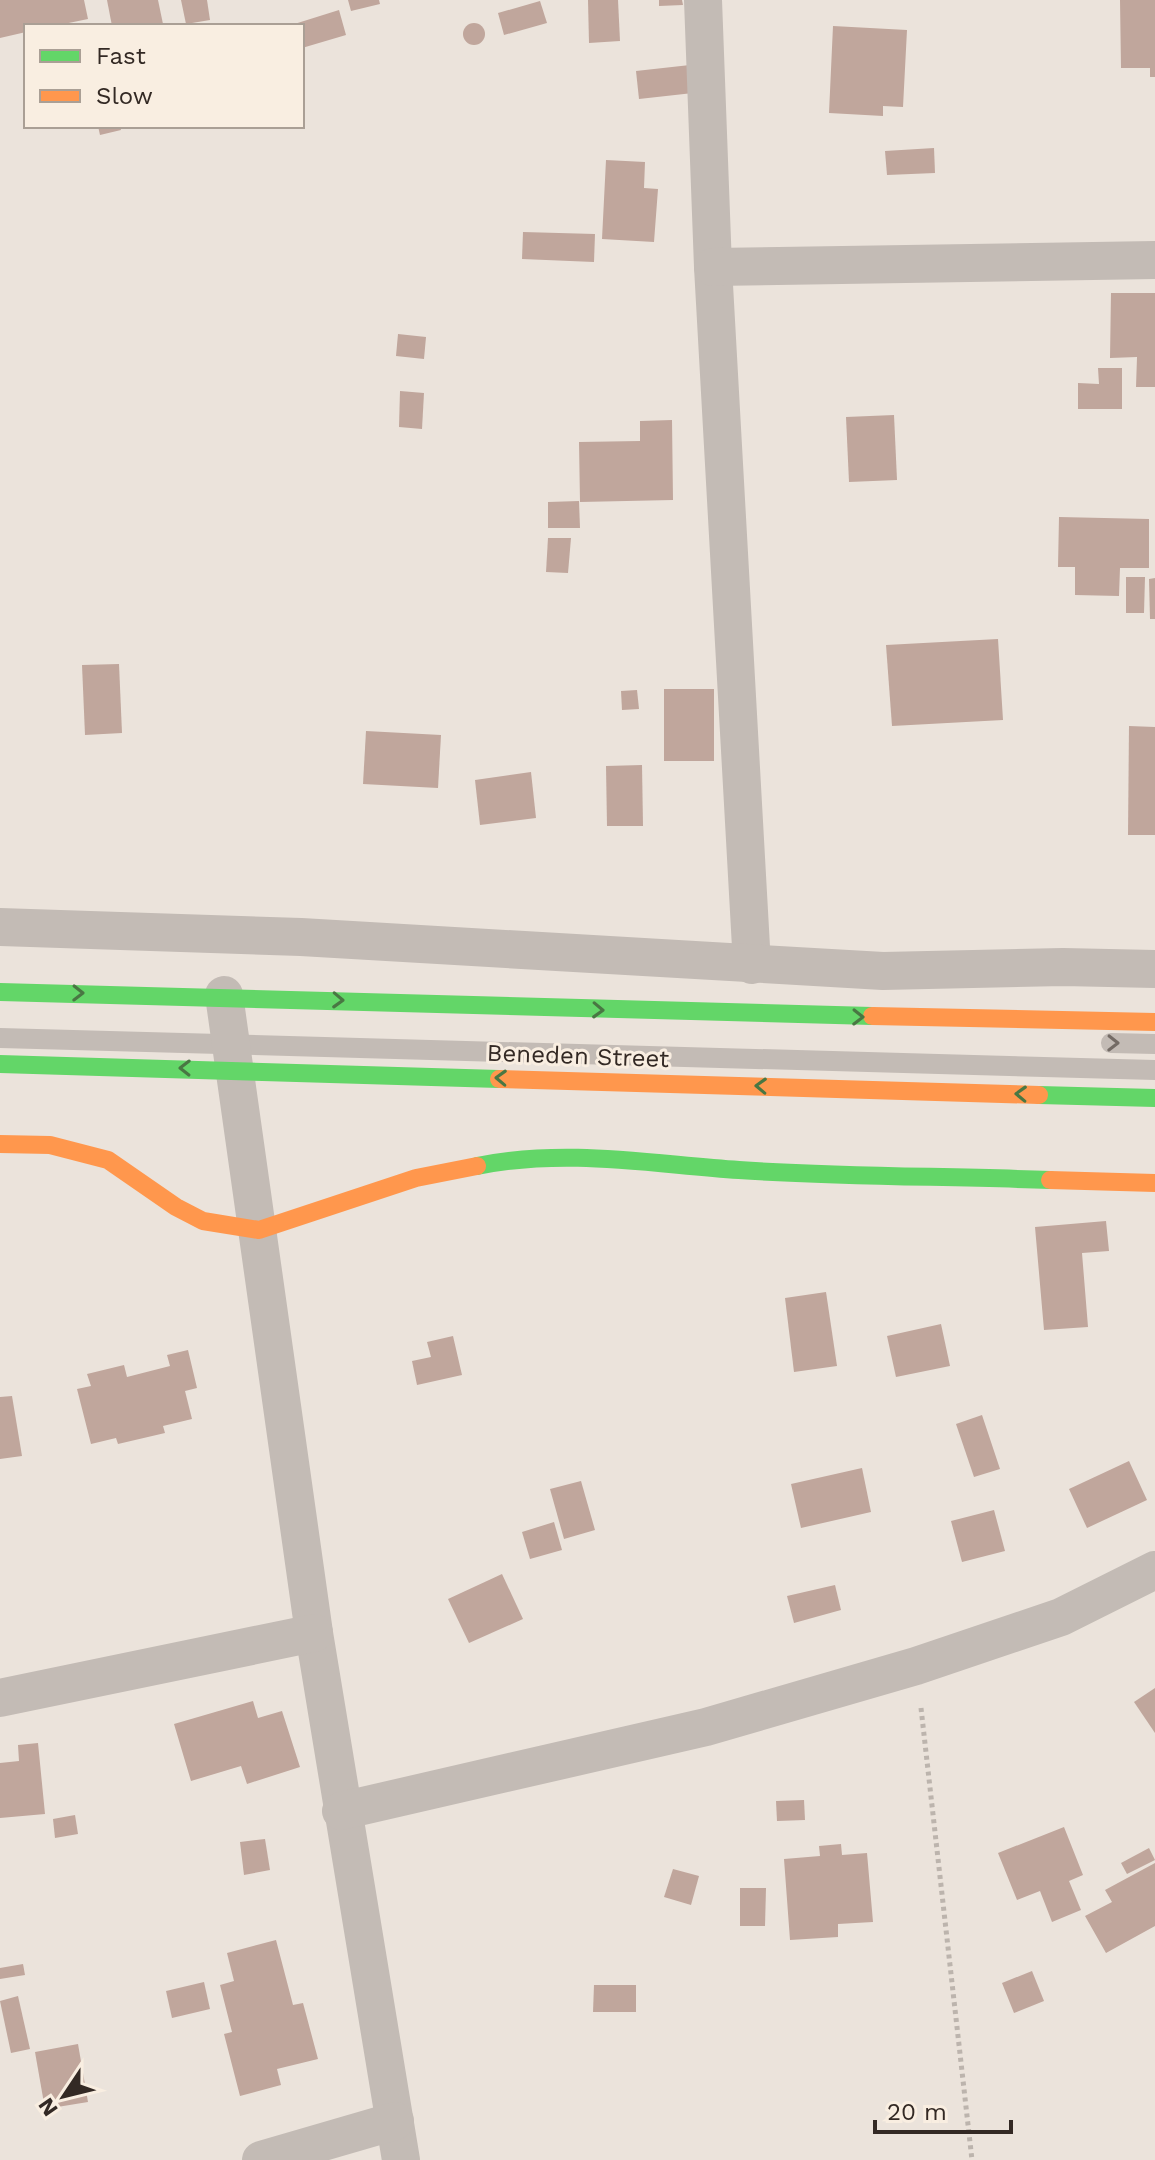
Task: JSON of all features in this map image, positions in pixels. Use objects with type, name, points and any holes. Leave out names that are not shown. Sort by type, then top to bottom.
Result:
[{"type":"main road","name":"Beneden Street","points":[[0,992],[230,1031],[1155,1098]]},
{"type":"main road","name":"Beneden Street","points":[[0,1064],[230,1031],[635,1012],[1155,1022]]},
{"type":"main road","points":[[0,1144],[50,1145],[108,1160],[176,1207],[203,1221],[259,1230],[416,1178],[506,1160],[558,1156],[611,1157],[738,1170],[1155,1183]]},
{"type":"street","points":[[703,0],[713,267],[752,965]]},
{"type":"street","points":[[713,267],[1155,260]]},
{"type":"street","points":[[0,927],[301,937],[883,971],[1063,967],[1155,969]]},
{"type":"street","points":[[230,1031],[314,1633],[401,2160]]},
{"type":"street","points":[[341,1811],[706,1727],[916,1666],[1061,1617],[1155,1570]]},
{"type":"street","points":[[0,1698],[314,1633]]},
{"type":"street","points":[[261,2160],[395,2121]]},
{"type":"lane","points":[[0,1009],[230,1031],[1155,1070]]},
{"type":"lane","points":[[0,1038],[230,1031],[834,1036]]},
{"type":"lane","points":[[1095,1043],[1155,1044]]},
{"type":"path","points":[[916,1666],[972,2160]]},
{"type":"building","points":[[0,0],[84,0],[88,19],[64,24],[24,24],[24,32],[0,38]]},
{"type":"building","points":[[107,0],[158,0],[163,24],[112,24]]},
{"type":"building","points":[[181,0],[207,0],[210,20],[186,24]]},
{"type":"building","points":[[348,0],[379,0],[380,4],[351,11]]},
{"type":"building","points":[[588,0],[618,0],[620,41],[589,43]]},
{"type":"building","points":[[659,0],[682,0],[683,5],[659,6]]},
{"type":"building","points":[[1120,0],[1155,0],[1155,77],[1150,77],[1150,68],[1121,68]]},
{"type":"building","points":[[540,1],[547,23],[504,35],[498,13]]},
{"type":"building","points":[[339,10],[346,35],[304,47],[304,24],[294,24]]},
{"type":"building","points":[[470,23],[478,23],[485,34],[478,45],[470,45],[463,38],[463,30]]},
{"type":"building","points":[[833,26],[907,30],[903,107],[883,106],[883,116],[829,113]]},
{"type":"building","points":[[690,65],[693,93],[639,99],[636,71]]},
{"type":"building","points":[[98,128],[120,128],[121,130],[100,135]]},
{"type":"building","points":[[934,148],[935,173],[887,175],[885,151]]},
{"type":"building","points":[[606,160],[645,162],[644,188],[658,189],[654,242],[602,239]]},
{"type":"building","points":[[523,232],[595,234],[594,262],[522,259]]},
{"type":"building","points":[[1111,293],[1155,293],[1155,387],[1136,387],[1137,357],[1110,358]]},
{"type":"building","points":[[398,334],[426,337],[424,359],[396,356]]},
{"type":"building","points":[[1098,368],[1122,368],[1122,409],[1078,409],[1078,383],[1099,384]]},
{"type":"building","points":[[400,391],[424,393],[422,429],[399,427]]},
{"type":"building","points":[[894,415],[897,480],[849,482],[846,417]]},
{"type":"building","points":[[672,420],[673,500],[580,502],[579,442],[640,441],[640,421]]},
{"type":"building","points":[[579,501],[580,528],[548,528],[548,502]]},
{"type":"building","points":[[1059,517],[1149,519],[1149,568],[1120,568],[1119,596],[1075,595],[1075,567],[1058,567]]},
{"type":"building","points":[[548,538],[571,538],[568,573],[546,572]]},
{"type":"building","points":[[1126,577],[1145,577],[1144,613],[1126,613]]},
{"type":"building","points":[[1155,578],[1155,619],[1150,619],[1149,579]]},
{"type":"building","points":[[998,639],[1003,720],[892,726],[886,645]]},
{"type":"building","points":[[119,664],[122,733],[85,735],[82,665]]},
{"type":"building","points":[[664,689],[714,689],[714,761],[664,761]]},
{"type":"building","points":[[637,690],[639,709],[622,710],[621,691]]},
{"type":"building","points":[[1129,726],[1155,727],[1155,835],[1128,835]]},
{"type":"building","points":[[366,731],[441,735],[438,788],[363,784]]},
{"type":"building","points":[[642,765],[643,826],[607,826],[606,766]]},
{"type":"building","points":[[531,772],[536,818],[480,825],[475,780]]},
{"type":"building","points":[[1106,1221],[1109,1251],[1082,1253],[1088,1327],[1044,1330],[1035,1227]]},
{"type":"building","points":[[826,1292],[837,1366],[794,1372],[785,1298]]},
{"type":"building","points":[[941,1324],[950,1366],[896,1377],[887,1336]]},
{"type":"building","points":[[453,1336],[462,1375],[417,1385],[412,1361],[431,1357],[427,1342]]},
{"type":"building","points":[[188,1350],[197,1388],[185,1391],[192,1419],[163,1426],[165,1433],[118,1444],[116,1438],[91,1444],[77,1389],[91,1386],[87,1374],[124,1365],[127,1377],[170,1366],[167,1355]]},
{"type":"building","points":[[12,1396],[22,1456],[0,1459],[0,1397]]},
{"type":"building","points":[[982,1415],[1000,1469],[974,1477],[956,1424]]},
{"type":"building","points":[[1129,1461],[1147,1500],[1087,1528],[1069,1489]]},
{"type":"building","points":[[862,1468],[871,1512],[801,1528],[791,1484]]},
{"type":"building","points":[[581,1481],[595,1530],[564,1539],[550,1489]]},
{"type":"building","points":[[994,1510],[1005,1551],[962,1562],[951,1521]]},
{"type":"building","points":[[554,1522],[562,1550],[530,1559],[522,1532]]},
{"type":"building","points":[[502,1574],[523,1619],[469,1643],[448,1599]]},
{"type":"building","points":[[835,1585],[841,1610],[794,1623],[787,1596]]},
{"type":"building","points":[[1155,1688],[1155,1733],[1134,1702]]},
{"type":"building","points":[[253,1701],[258,1718],[282,1711],[300,1767],[247,1784],[241,1766],[191,1781],[174,1724]]},
{"type":"building","points":[[38,1743],[45,1814],[0,1818],[0,1763],[19,1761],[18,1745]]},
{"type":"building","points":[[804,1800],[805,1820],[777,1821],[776,1801]]},
{"type":"building","points":[[75,1815],[78,1834],[55,1838],[53,1819]]},
{"type":"building","points":[[1064,1827],[1083,1875],[1069,1881],[1081,1910],[1052,1922],[1040,1891],[1017,1900],[998,1853]]},
{"type":"building","points":[[265,1839],[270,1870],[244,1875],[240,1842]]},
{"type":"building","points":[[841,1844],[842,1855],[867,1853],[873,1922],[838,1924],[838,1937],[790,1940],[784,1859],[820,1856],[819,1846]]},
{"type":"building","points":[[1149,1848],[1155,1860],[1127,1874],[1121,1863]]},
{"type":"building","points":[[1155,1863],[1155,1926],[1106,1953],[1085,1916],[1112,1902],[1105,1890]]},
{"type":"building","points":[[673,1869],[699,1876],[691,1905],[664,1897]]},
{"type":"building","points":[[740,1888],[766,1888],[765,1926],[740,1926]]},
{"type":"building","points":[[276,1940],[293,2005],[303,2003],[318,2059],[277,2069],[281,2085],[240,2096],[224,2034],[232,2032],[220,1985],[234,1981],[227,1953]]},
{"type":"building","points":[[23,1964],[25,1975],[0,1979],[0,1968]]},
{"type":"building","points":[[1032,1971],[1044,2001],[1014,2013],[1002,1983]]},
{"type":"building","points":[[204,1982],[210,2009],[172,2018],[166,1991]]},
{"type":"building","points":[[594,1985],[636,1985],[636,2012],[593,2012]]},
{"type":"building","points":[[18,1996],[30,2049],[11,2053],[0,2001]]},
{"type":"building","points":[[78,2044],[88,2102],[45,2109],[35,2052]]},
{"type":"traffic: fast","points":[[0,992],[872,1016]]},
{"type":"traffic: fast","points":[[0,1064],[499,1079]]},
{"type":"traffic: fast","points":[[1039,1095],[1155,1098]]},
{"type":"traffic: fast","points":[[477,1166],[543,1158],[576,1158],[778,1172],[1050,1180]]},
{"type":"traffic: slow","points":[[872,1016],[1155,1022]]},
{"type":"traffic: slow","points":[[499,1079],[1039,1095]]},
{"type":"traffic: slow","points":[[0,1144],[50,1145],[108,1160],[176,1207],[203,1221],[259,1230],[416,1178],[477,1166]]},
{"type":"traffic: slow","points":[[1050,1180],[1155,1183]]}]
